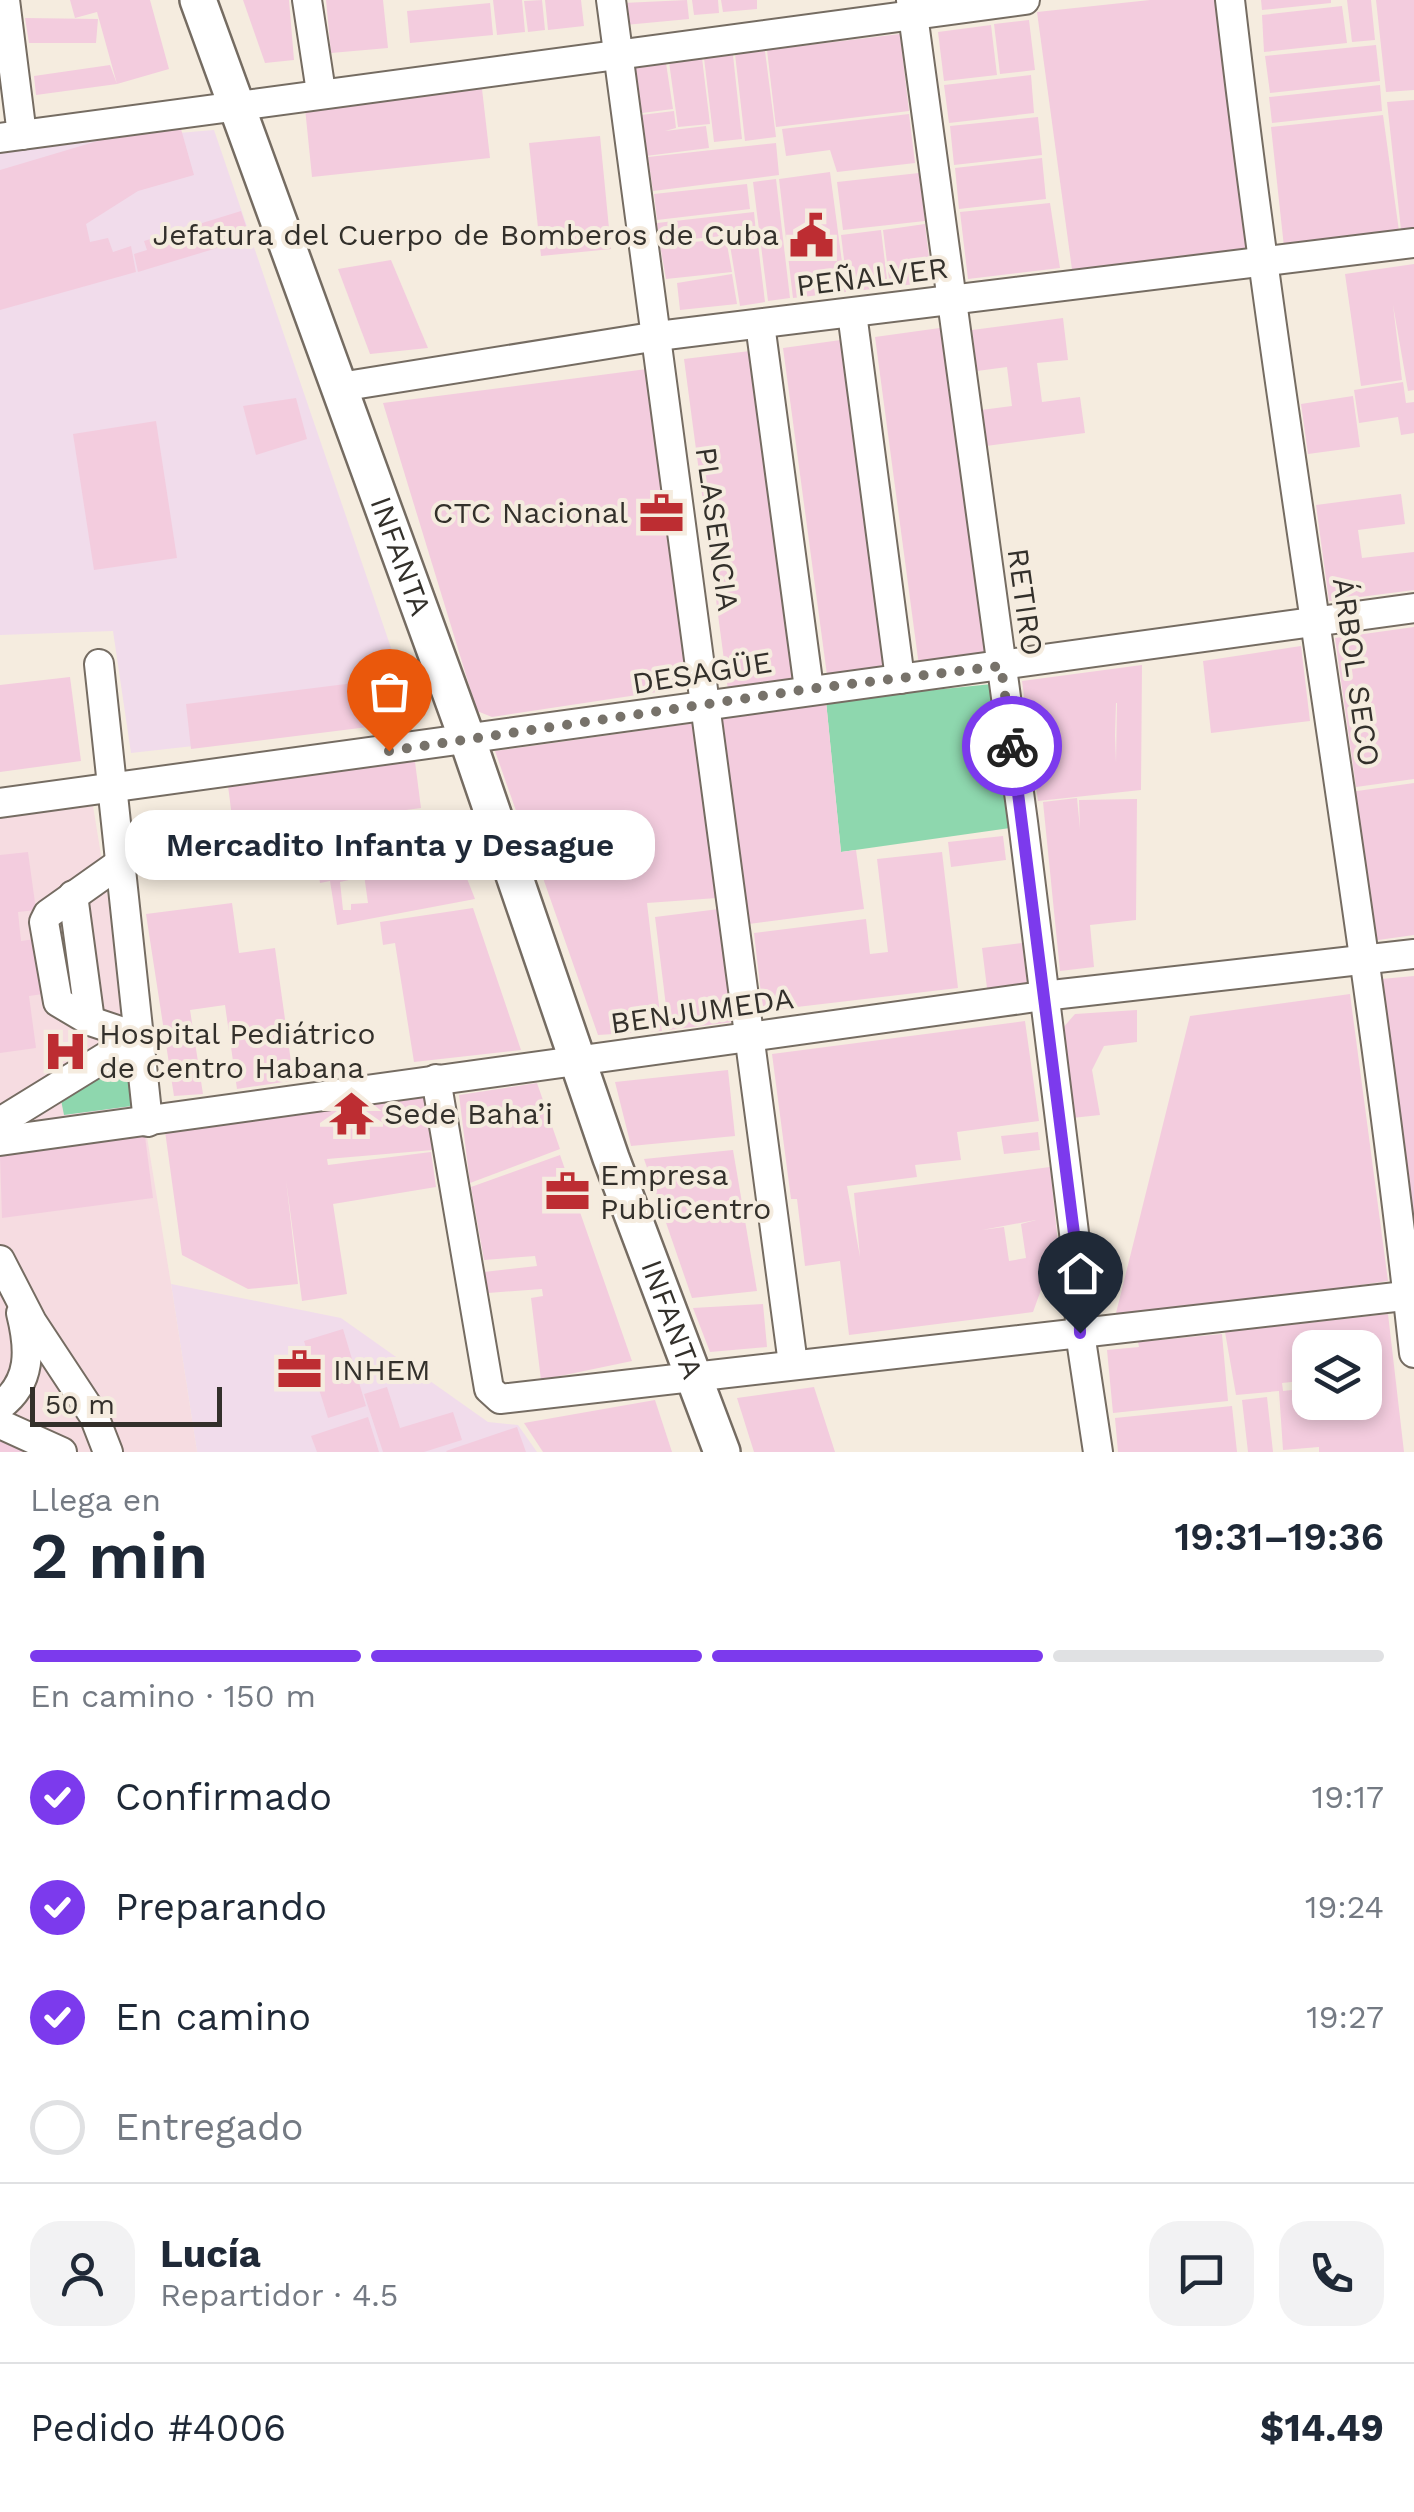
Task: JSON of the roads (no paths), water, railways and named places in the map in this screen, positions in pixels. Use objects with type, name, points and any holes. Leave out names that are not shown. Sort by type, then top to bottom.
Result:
[{"type":"main road","name":"INFANTA","points":[[198,0],[722,1452]]},
{"type":"street","points":[[5,0],[11,137],[617,53],[912,7],[1025,0]]},
{"type":"street","points":[[307,0],[320,92]]},
{"type":"street","name":"PLASENCIA","points":[[610,0],[794,1364]]},
{"type":"street","name":"ÁRBOL SECO","points":[[1230,0],[1260,264],[1316,620],[1411,1295],[1414,1353]]},
{"type":"street","name":"RETIRO","points":[[912,7],[1001,666],[1079,1273],[1080,1333],[1098,1452]]},
{"type":"street","name":"PEÑALVER","points":[[340,387],[658,336],[1414,243]]},
{"type":"street","points":[[852,312],[900,679]]},
{"type":"street","points":[[760,324],[809,689]]},
{"type":"street","name":"DESAGÜE","points":[[0,802],[468,741],[809,689],[1414,608]]},
{"type":"street","points":[[99,664],[148,1122]]},
{"type":"street","points":[[120,863],[48,914],[43,930],[58,1002],[90,1021],[138,1037]]},
{"type":"street","name":"BENJUMEDA","points":[[0,1141],[1043,996],[1414,954]]},
{"type":"street","points":[[0,1122],[138,1037]]},
{"type":"street","points":[[436,1080],[494,1396],[696,1378],[1411,1295]]},
{"type":"street","points":[[0,1260],[27,1362],[16,1390],[0,1406]]},
{"type":"street","points":[[8,1295],[94,1416],[108,1452]]},
{"type":"street","points":[[0,1424],[62,1452]]},
{"type":"place","name":"Jefatura del Cuerpo de Bomberos de Cuba","points":[[812,235]]},
{"type":"place","name":"CTC Nacional","points":[[661,513]]},
{"type":"place","name":"Mercadito Infanta y Desague","points":[[389,751]]},
{"type":"place","name":"Hospital Pediátrico de Centro Habana","points":[[66,1051]]},
{"type":"place","name":"Sede Baha’i","points":[[351,1114]]},
{"type":"place","name":"Empresa PubliCentro","points":[[567,1192]]},
{"type":"place","name":"INHEM","points":[[300,1370]]}]
